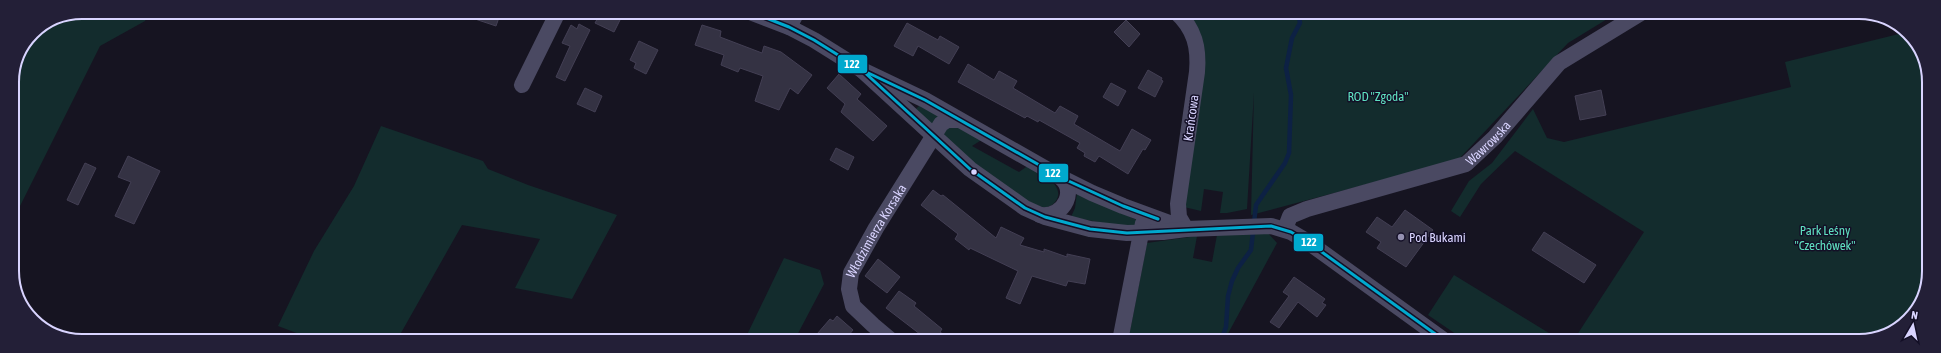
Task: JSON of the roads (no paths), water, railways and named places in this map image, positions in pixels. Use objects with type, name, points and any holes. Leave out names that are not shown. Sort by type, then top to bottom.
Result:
[{"type":"street","points":[[522,85],[555,19]]},
{"type":"street","points":[[768,19],[789,27],[862,70],[924,100],[1055,174],[1098,196],[1145,215],[1186,229]]},
{"type":"street","points":[[789,27],[793,19]]},
{"type":"street","name":"Krańcowa","points":[[1182,19],[1194,35],[1198,53],[1197,72],[1178,204],[1179,217],[1186,229]]},
{"type":"street","name":"Wawrowska","points":[[1285,229],[1290,216],[1307,209],[1466,164],[1495,137],[1559,63],[1631,19]]},
{"type":"street","points":[[862,70],[970,169],[1025,208],[1041,215],[1053,215],[1066,203],[1068,198],[1067,186],[1060,177],[1055,174]]},
{"type":"street","name":"Włodzimierza Korsaka","points":[[884,334],[854,306],[849,288],[851,273],[876,228],[941,124],[947,120],[958,120]]},
{"type":"street","points":[[1035,213],[1068,224],[1114,233],[1141,233],[1256,225],[1285,229],[1308,242],[1432,334]]},
{"type":"street","points":[[1121,334],[1145,215]]},
{"type":"waterway","points":[[1224,334],[1226,327],[1228,296],[1232,281],[1238,268],[1251,250],[1256,205],[1285,163],[1289,153],[1291,95],[1286,68],[1292,38],[1300,23],[1299,19]]},
{"type":"place","name":"Pod Bukami","points":[[1401,237]]},
{"type":"park label","name":"ROD \"Zgoda\"","points":[[1378,96]]},
{"type":"park label","name":"Park Leśny \"Czechówek\"","points":[[1825,238]]}]
